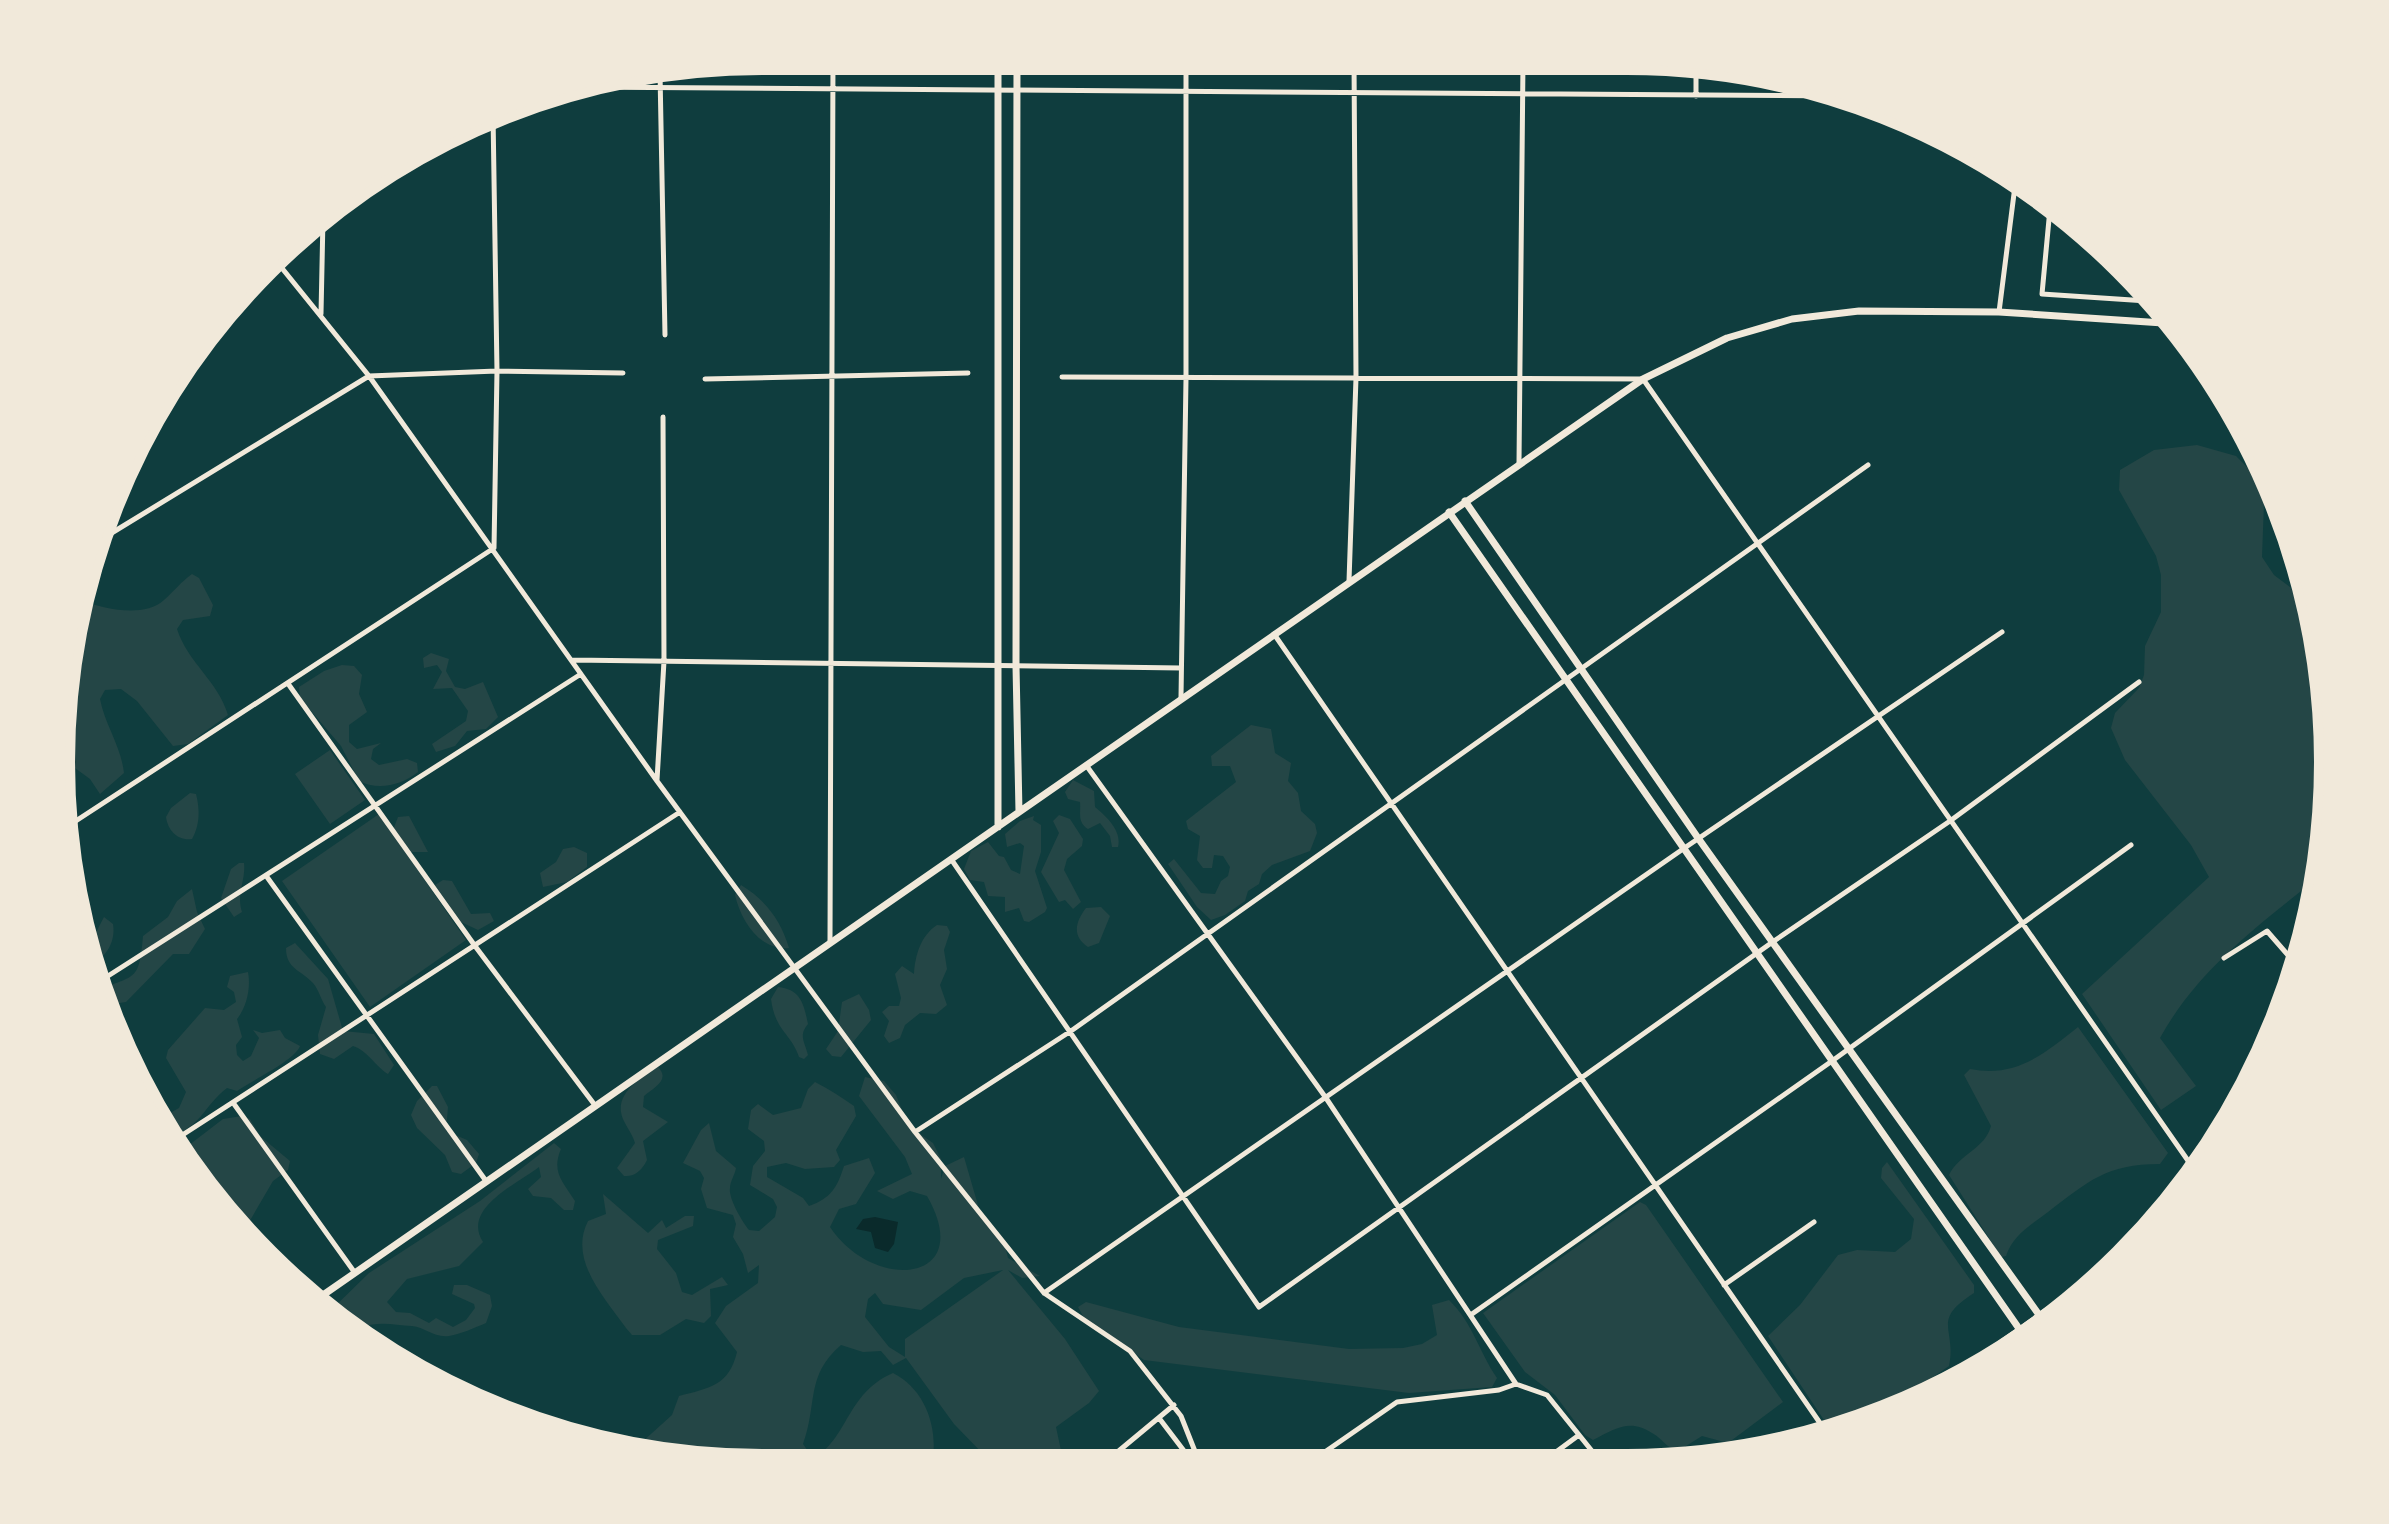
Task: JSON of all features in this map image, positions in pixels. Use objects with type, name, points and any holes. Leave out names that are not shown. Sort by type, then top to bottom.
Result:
[{"type":"street","points":[[830,941],[833,70]]},
{"type":"street","points":[[998,70],[998,827]]},
{"type":"street","points":[[1017,70],[1016,666],[1019,812]]},
{"type":"street","points":[[1181,697],[1186,379],[1186,70]]},
{"type":"street","points":[[1349,581],[1356,378],[1354,70]]},
{"type":"street","points":[[1519,463],[1523,70]]},
{"type":"street","points":[[1696,74],[1696,96]]},
{"type":"street","points":[[660,78],[665,335]]},
{"type":"street","points":[[609,87],[1813,96]]},
{"type":"street","points":[[493,125],[497,371],[494,548]]},
{"type":"street","points":[[1999,312],[2015,189]]},
{"type":"street","points":[[2049,214],[2042,294],[2142,301]]},
{"type":"street","points":[[321,315],[323,228]]},
{"type":"street","points":[[280,266],[369,376],[657,781],[915,1132],[1044,1293],[1130,1351],[1174,1405],[1189,1432],[1194,1454]]},
{"type":"street","points":[[322,1296],[594,1104],[1643,379],[1727,338],[1792,319],[1929,309],[2161,323]]},
{"type":"street","points":[[109,535],[369,376],[497,371],[623,373]]},
{"type":"street","points":[[705,379],[968,373]]},
{"type":"street","points":[[1062,377],[1521,381],[1643,379]]},
{"type":"street","points":[[1643,379],[2190,1163]]},
{"type":"street","points":[[657,781],[664,661],[663,417]]},
{"type":"street","points":[[915,1132],[1071,1031],[1868,465]]},
{"type":"street","points":[[1465,501],[1698,838],[2040,1316]]},
{"type":"street","points":[[1449,512],[2020,1330]]},
{"type":"street","points":[[73,823],[289,685],[494,548]]},
{"type":"street","points":[[1044,1293],[1698,838],[2002,632]]},
{"type":"street","points":[[1274,633],[1822,1425]]},
{"type":"street","points":[[571,660],[1181,668]]},
{"type":"street","points":[[105,978],[581,674]]},
{"type":"street","points":[[951,859],[1259,1307],[1774,941],[1950,821],[2139,682]]},
{"type":"street","points":[[289,685],[475,946],[594,1104]]},
{"type":"street","points":[[1085,765],[1326,1098],[1516,1384],[1547,1395],[1594,1454]]},
{"type":"street","points":[[181,1136],[680,812]]},
{"type":"street","points":[[1472,1314],[1849,1049],[2131,845]]},
{"type":"street","points":[[267,877],[486,1181]]},
{"type":"street","points":[[2224,958],[2267,931],[2290,957]]},
{"type":"street","points":[[234,1104],[355,1273]]},
{"type":"street","points":[[1724,1285],[1814,1222]]},
{"type":"street","points":[[1992,1349],[2055,1305]]},
{"type":"street","points":[[1322,1454],[1397,1402],[1499,1390],[1516,1384]]},
{"type":"street","points":[[1115,1454],[1174,1405]]},
{"type":"street","points":[[1159,1418],[1189,1454]]},
{"type":"street","points":[[1553,1454],[1579,1435]]},
{"type":"shaded area","points":[[2197,445],[2236,456],[2249,469],[2264,503],[2262,557],[2274,575],[2290,587],[2300,604],[2306,627],[2318,717],[2319,762],[2318,807],[2308,886],[2232,949],[2175,1013],[2160,1038],[2196,1086],[2161,1110],[2082,994],[2209,877],[2191,845],[2125,760],[2111,728],[2115,713],[2139,688],[2144,675],[2145,646],[2161,612],[2161,575],[2156,556],[2119,490],[2120,470],[2154,450]]},
{"type":"shaded area","points":[[192,574],[199,578],[213,605],[210,616],[183,620],[177,629],[228,715],[188,744],[173,746],[137,701],[121,689],[105,690],[100,699],[124,773],[100,794],[90,779],[70,764],[76,672],[89,603],[113,609],[146,609],[156,606]]},
{"type":"shaded area","points":[[431,653],[449,659],[446,671],[455,687],[465,689],[483,682],[498,717],[486,729],[467,731],[455,746],[436,752],[432,744],[466,721],[468,711],[452,688],[433,689],[442,672],[437,665],[424,668],[423,658]]},
{"type":"shaded area","points":[[342,665],[354,666],[362,675],[359,694],[367,712],[349,725],[349,742],[357,749],[381,743],[373,749],[371,759],[379,765],[407,759],[417,763],[418,772],[412,777],[382,786],[359,781],[341,746],[300,698],[299,687],[324,671]]},
{"type":"shaded area","points":[[1251,725],[1271,729],[1275,753],[1291,763],[1288,781],[1298,793],[1301,811],[1315,824],[1317,833],[1310,851],[1272,865],[1262,874],[1259,884],[1248,891],[1245,901],[1225,915],[1211,920],[1197,907],[1168,864],[1174,859],[1201,893],[1215,894],[1221,881],[1228,876],[1230,867],[1223,856],[1214,855],[1212,868],[1203,868],[1197,860],[1200,836],[1188,829],[1186,821],[1236,782],[1230,766],[1212,766],[1211,756]]},
{"type":"shaded area","points":[[330,750],[365,800],[330,824],[295,774]]},
{"type":"shaded area","points":[[1073,780],[1094,791],[1095,807],[1116,830],[1118,847],[1112,847],[1110,836],[1100,823],[1088,829],[1082,823],[1080,802],[1068,799],[1065,792]]},
{"type":"shaded area","points":[[190,793],[196,794],[198,817],[192,839],[187,839],[174,834],[166,817],[171,808]]},
{"type":"shaded area","points":[[379,814],[466,940],[370,1007],[282,881]]},
{"type":"shaded area","points":[[1059,815],[1070,819],[1083,839],[1082,846],[1067,859],[1064,870],[1081,902],[1073,909],[1065,900],[1059,902],[1041,872],[1059,833],[1053,821]]},
{"type":"shaded area","points":[[409,816],[428,852],[410,852],[393,830],[398,817]]},
{"type":"shaded area","points":[[1034,816],[1033,820],[1041,825],[1041,852],[1035,871],[1047,908],[1029,922],[1024,921],[1019,908],[1005,912],[1005,897],[988,896],[984,882],[970,880],[964,869],[971,851],[988,842],[999,856],[1004,857],[1011,870],[1020,874],[1024,846],[1020,843],[1007,847],[1005,834],[1020,821]]},
{"type":"shaded area","points":[[574,847],[587,853],[587,867],[567,882],[543,887],[540,873],[556,862],[563,849]]},
{"type":"shaded area","points":[[244,863],[240,899],[242,912],[234,917],[221,898],[231,869]]},
{"type":"shaded area","points":[[443,880],[452,881],[471,914],[490,913],[494,921],[478,930],[461,922],[435,885]]},
{"type":"shaded area","points":[[741,885],[758,897],[771,912],[789,948],[769,945],[753,932],[742,915],[735,895]]},
{"type":"shaded area","points":[[192,889],[205,929],[189,954],[173,954],[126,1002],[114,1004],[108,986],[134,974],[140,961],[143,936],[168,917],[177,901]]},
{"type":"shaded area","points":[[1101,907],[1110,916],[1099,943],[1088,947],[1079,938],[1078,923],[1086,908]]},
{"type":"shaded area","points":[[104,917],[113,924],[111,943],[99,959],[93,938]]},
{"type":"shaded area","points":[[937,925],[947,926],[950,932],[944,950],[947,969],[940,985],[947,1005],[936,1014],[920,1013],[905,1025],[900,1038],[889,1043],[884,1036],[889,1021],[882,1012],[889,1006],[899,1006],[901,998],[895,974],[902,966],[914,974],[920,947],[926,935]]},
{"type":"shaded area","points":[[295,943],[328,979],[343,1031],[374,1034],[394,1065],[388,1074],[353,1046],[334,1059],[320,1054],[318,1035],[326,1007],[313,983],[289,960],[286,948]]},
{"type":"shaded area","points":[[248,972],[247,997],[237,1019],[242,1037],[236,1045],[237,1055],[243,1061],[251,1056],[259,1038],[253,1030],[262,1033],[280,1030],[285,1038],[300,1046],[282,1063],[237,1091],[227,1088],[195,1122],[179,1133],[167,1115],[179,1108],[186,1092],[166,1058],[168,1050],[205,1008],[224,1010],[236,1002],[234,992],[227,987],[230,976]]},
{"type":"shaded area","points":[[778,987],[792,991],[803,1004],[808,1024],[803,1036],[808,1055],[804,1059],[799,1057],[773,1010],[771,999]]},
{"type":"shaded area","points":[[859,994],[871,1020],[841,1057],[832,1056],[826,1049],[838,1031],[842,1002]]},
{"type":"shaded area","points":[[2078,1027],[2168,1153],[2160,1164],[2125,1167],[2087,1183],[2023,1231],[2006,1256],[2001,1257],[1949,1175],[1983,1140],[1991,1126],[1964,1075],[1970,1069],[2002,1070],[2028,1062]]},
{"type":"shaded area","points":[[658,1067],[662,1080],[644,1096],[643,1107],[668,1122],[643,1141],[647,1160],[643,1167],[635,1174],[624,1176],[617,1168],[635,1143],[622,1116],[623,1097],[633,1085]]},
{"type":"shaded area","points":[[865,1077],[884,1081],[896,1095],[904,1115],[917,1132],[933,1143],[941,1159],[941,1179],[945,1166],[964,1157],[980,1212],[1004,1241],[1008,1258],[1040,1276],[1022,1278],[1008,1270],[1065,1339],[1099,1391],[1089,1403],[1056,1427],[1062,1454],[983,1454],[954,1424],[906,1358],[893,1365],[881,1351],[863,1352],[841,1345],[830,1356],[817,1379],[803,1444],[810,1454],[717,1453],[641,1443],[672,1415],[679,1396],[708,1388],[729,1372],[737,1352],[715,1323],[726,1306],[758,1283],[759,1265],[748,1273],[743,1254],[733,1237],[736,1224],[733,1215],[707,1208],[701,1189],[704,1178],[700,1171],[683,1163],[701,1130],[709,1123],[716,1151],[736,1168],[730,1188],[734,1204],[749,1230],[759,1231],[775,1217],[777,1207],[773,1199],[750,1185],[753,1166],[765,1151],[764,1141],[748,1129],[751,1110],[758,1104],[773,1115],[801,1108],[808,1089],[815,1082],[854,1106],[856,1116],[836,1150],[840,1160],[834,1167],[805,1169],[786,1163],[767,1167],[767,1177],[803,1198],[809,1206],[832,1191],[844,1166],[869,1158],[875,1173],[856,1204],[839,1209],[830,1227],[849,1248],[871,1262],[893,1269],[914,1269],[930,1261],[939,1247],[939,1225],[927,1196],[910,1191],[893,1199],[877,1191],[912,1174],[905,1157],[859,1096]],"holes":[[[1003,1270],[905,1339],[905,1357],[889,1347],[865,1317],[868,1299],[875,1293],[883,1304],[921,1310],[964,1278]]]},
{"type":"shaded area","points":[[432,1086],[437,1086],[448,1107],[446,1131],[467,1140],[479,1154],[476,1163],[461,1174],[452,1172],[445,1155],[417,1128],[411,1115],[417,1101]]},
{"type":"shaded area","points":[[242,1116],[250,1119],[260,1136],[290,1161],[288,1170],[273,1181],[248,1224],[187,1146],[223,1119]]},
{"type":"shaded area","points":[[554,1143],[561,1149],[558,1171],[575,1201],[573,1210],[564,1210],[551,1198],[533,1196],[528,1189],[541,1177],[539,1167],[495,1198],[486,1208],[478,1230],[483,1242],[459,1266],[407,1279],[387,1302],[396,1312],[410,1313],[429,1323],[436,1318],[453,1327],[466,1320],[475,1308],[474,1304],[452,1294],[454,1285],[467,1285],[490,1295],[492,1306],[486,1323],[444,1336],[417,1327],[387,1324],[363,1327],[335,1306],[369,1273],[480,1201]]},
{"type":"shaded area","points":[[1887,1162],[1974,1285],[1974,1293],[1949,1318],[1949,1366],[1910,1393],[1827,1424],[1768,1336],[1800,1305],[1838,1255],[1857,1250],[1895,1252],[1911,1239],[1914,1219],[1881,1178],[1882,1168]]},
{"type":"shaded area","points":[[603,1194],[648,1233],[662,1220],[666,1228],[685,1216],[694,1216],[693,1226],[658,1240],[657,1249],[676,1273],[682,1292],[692,1295],[722,1277],[728,1285],[710,1289],[711,1316],[704,1323],[686,1319],[660,1335],[632,1335],[626,1328],[599,1291],[583,1250],[588,1221],[606,1214]]},
{"type":"shaded area","points":[[1640,1202],[1646,1205],[1783,1402],[1728,1443],[1702,1436],[1678,1451],[1656,1435],[1636,1426],[1615,1429],[1593,1440],[1585,1435],[1555,1395],[1525,1372],[1483,1313]]},
{"type":"shaded area","points":[[875,1217],[898,1222],[894,1244],[888,1252],[875,1248],[871,1232],[856,1229],[863,1219]]},
{"type":"shaded area","points":[[1449,1300],[1464,1318],[1497,1378],[1492,1387],[1409,1393],[1144,1360],[1084,1318],[1078,1307],[1086,1302],[1179,1327],[1349,1349],[1403,1348],[1422,1344],[1437,1335],[1432,1305]]},
{"type":"shaded area","points":[[893,1373],[914,1389],[921,1399],[931,1423],[933,1454],[819,1454],[834,1440],[866,1392]]}]
